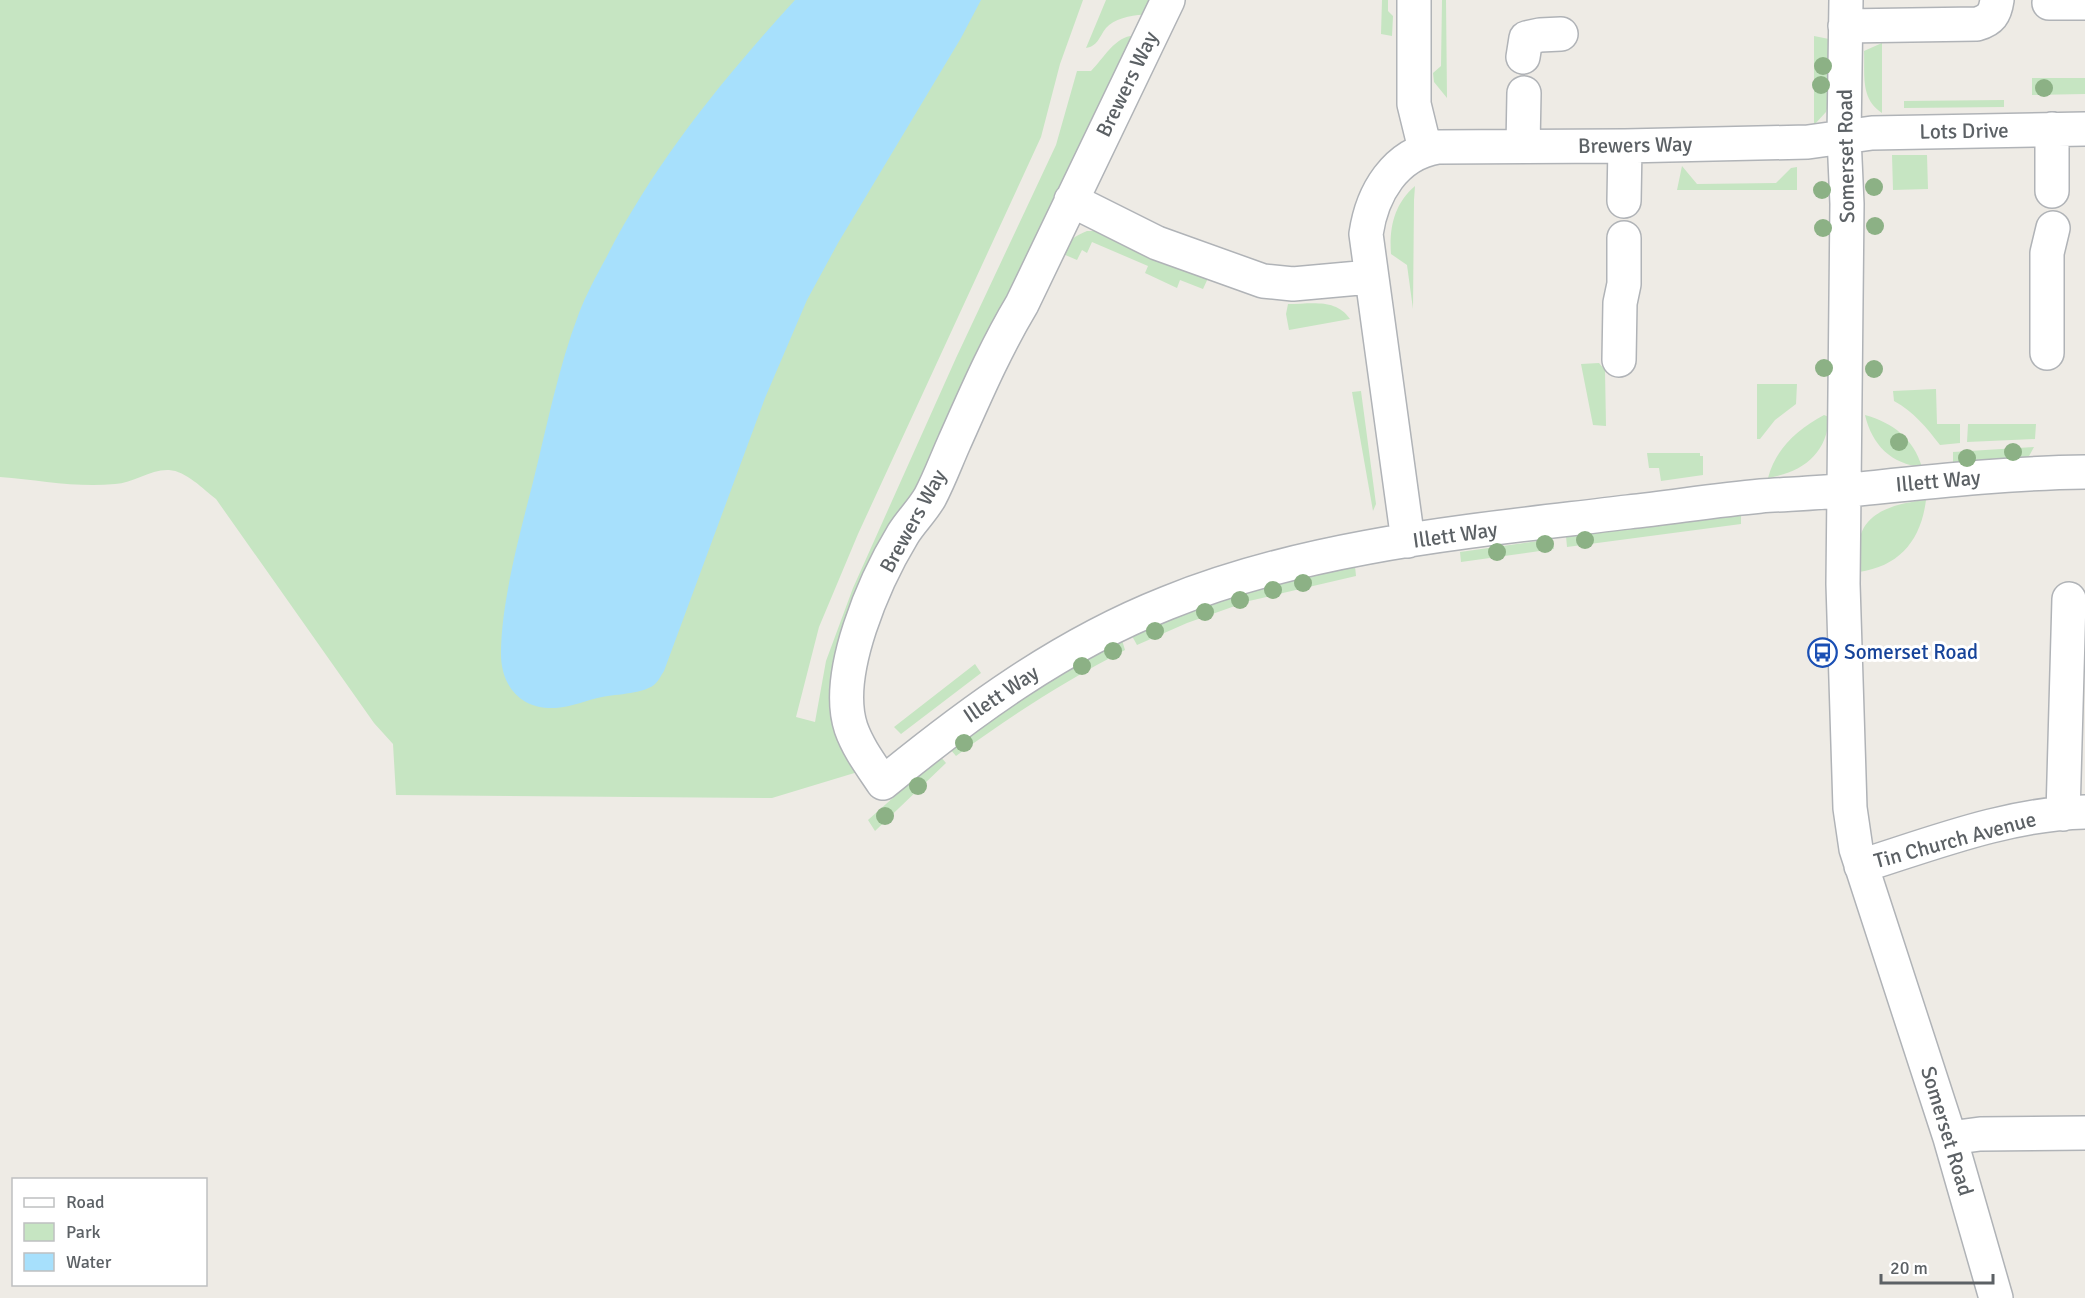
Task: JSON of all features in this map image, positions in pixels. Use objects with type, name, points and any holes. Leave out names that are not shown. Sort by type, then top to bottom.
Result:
[{"type":"street","name":"Brewers Way","points":[[883,783],[861,750],[851,727],[846,707],[848,676],[858,634],[887,563],[904,532],[929,499],[999,342],[1022,304],[1168,0]]},
{"type":"street","points":[[1414,0],[1414,104],[1425,149]]},
{"type":"street","points":[[1846,13],[1977,24],[1992,16],[1997,0]]},
{"type":"street","points":[[2049,3],[2085,3]]},
{"type":"street","name":"Somerset Road","points":[[1846,13],[1844,137],[1847,204],[1843,584],[1850,808],[1861,866],[1950,1138],[1996,1298]]},
{"type":"street","points":[[1523,57],[1526,38],[1540,34],[1561,34]]},
{"type":"street","points":[[1523,146],[1524,93]]},
{"type":"street","points":[[2052,129],[2052,190]]},
{"type":"street","name":"Lots Drive","points":[[1844,137],[1879,132],[2085,129]]},
{"type":"street","name":"Brewers Way","points":[[1408,541],[1365,234],[1379,189],[1403,161],[1425,149],[1438,147],[1808,142],[1844,137]]},
{"type":"street","points":[[1624,201],[1625,146]]},
{"type":"street","points":[[1071,200],[1157,243],[1263,281],[1293,284],[1370,277]]},
{"type":"street","points":[[2047,353],[2047,253],[2053,228]]},
{"type":"street","points":[[1619,360],[1620,303],[1624,284],[1624,238]]},
{"type":"street","name":"Illett Way","points":[[883,783],[936,740],[1016,681],[1121,623],[1232,579],[1310,559],[1491,529],[1759,496],[1964,478],[2085,472]]},
{"type":"street","points":[[2069,599],[2074,813]]},
{"type":"street","name":"Tin Church Avenue","points":[[1861,866],[2002,823],[2074,813]]},
{"type":"street","points":[[1950,1138],[1980,1134],[2085,1133]]},
{"type":"green space","points":[[0,0],[1083,0],[1060,64],[1041,137],[858,534],[819,627],[796,717],[815,722],[826,661],[853,588],[956,358],[1056,145],[1077,71],[1091,71],[1117,42],[1123,38],[1137,36],[850,628],[861,771],[772,798],[396,795],[393,744],[374,723],[216,499],[200,486],[188,477],[169,470],[162,470],[122,483],[101,485],[0,477]]},
{"type":"green space","points":[[1106,0],[1154,0],[1146,15],[1130,16],[1114,22],[1106,28],[1096,43],[1086,48]]},
{"type":"green space","points":[[1382,0],[1388,0],[1388,11],[1393,16],[1392,36],[1381,34]]},
{"type":"green space","points":[[1442,0],[1446,0],[1447,98],[1434,82],[1433,73],[1441,66]]},
{"type":"green space","points":[[1814,36],[1829,39],[1829,102],[1826,112],[1814,125]]},
{"type":"green space","points":[[1882,43],[1882,113],[1870,101],[1867,93],[1864,77],[1864,51]]},
{"type":"green space","points":[[2032,78],[2085,78],[2085,94],[2032,95]]},
{"type":"green space","points":[[2004,100],[2004,107],[1904,108],[1904,101]]},
{"type":"green space","points":[[1892,155],[1927,155],[1928,189],[1893,190]]},
{"type":"green space","points":[[1682,166],[1697,184],[1776,183],[1791,168],[1797,167],[1797,190],[1677,190]]},
{"type":"green space","points":[[1415,186],[1413,309],[1407,265],[1391,254],[1391,244],[1394,217],[1402,201]]},
{"type":"green space","points":[[1087,231],[1099,231],[1209,276],[1203,289],[1180,280],[1177,288],[1145,273],[1148,266],[1092,242],[1087,253],[1082,250],[1077,260],[1063,254],[1072,240]]},
{"type":"green space","points":[[1288,304],[1330,305],[1344,312],[1350,319],[1289,330],[1286,314]]},
{"type":"green space","points":[[1599,363],[1605,370],[1606,426],[1593,425],[1581,364]]},
{"type":"green space","points":[[1757,384],[1797,384],[1796,404],[1775,420],[1760,439],[1757,439]]},
{"type":"green space","points":[[1936,389],[1937,424],[1960,424],[1960,443],[1940,445],[1914,415],[1894,401],[1893,391]]},
{"type":"green space","points":[[1361,391],[1376,504],[1373,511],[1352,392]]},
{"type":"green space","points":[[1824,415],[1829,417],[1824,441],[1811,459],[1792,471],[1768,478],[1776,458],[1789,441]]},
{"type":"green space","points":[[1865,415],[1884,422],[1901,433],[1913,448],[1922,467],[1901,462],[1884,451],[1868,426]]},
{"type":"green space","points":[[1968,424],[2036,424],[2035,439],[1967,442]]},
{"type":"green space","points":[[2034,447],[2028,458],[1953,463],[1953,452]]},
{"type":"green space","points":[[1647,453],[1700,453],[1700,456],[1703,456],[1703,475],[1661,481],[1659,468],[1649,468]]},
{"type":"green space","points":[[1926,500],[1919,527],[1906,549],[1886,564],[1859,572],[1859,543],[1867,523],[1884,510],[1894,506]]},
{"type":"green space","points":[[1741,514],[1741,524],[1567,547],[1566,536]]},
{"type":"green space","points":[[1552,539],[1554,549],[1461,562],[1460,552]]},
{"type":"green space","points":[[1355,566],[1356,576],[1249,601],[1187,623],[1137,645],[1132,636],[1246,591]]},
{"type":"green space","points":[[1122,640],[1125,650],[1038,700],[956,756],[950,749],[1029,690]]},
{"type":"green space","points":[[975,664],[981,673],[901,734],[894,727]]},
{"type":"green space","points":[[940,756],[946,763],[875,831],[868,820]]},
{"type":"water","points":[[795,0],[981,0],[807,300],[765,398],[664,671],[659,679],[651,687],[645,689],[568,706],[544,708],[533,705],[516,694],[505,677],[501,654],[504,612],[517,545],[553,397],[579,313],[625,223],[668,155],[716,91]]},
{"type":"place","name":"Somerset Road","points":[[1823,652]]}]
